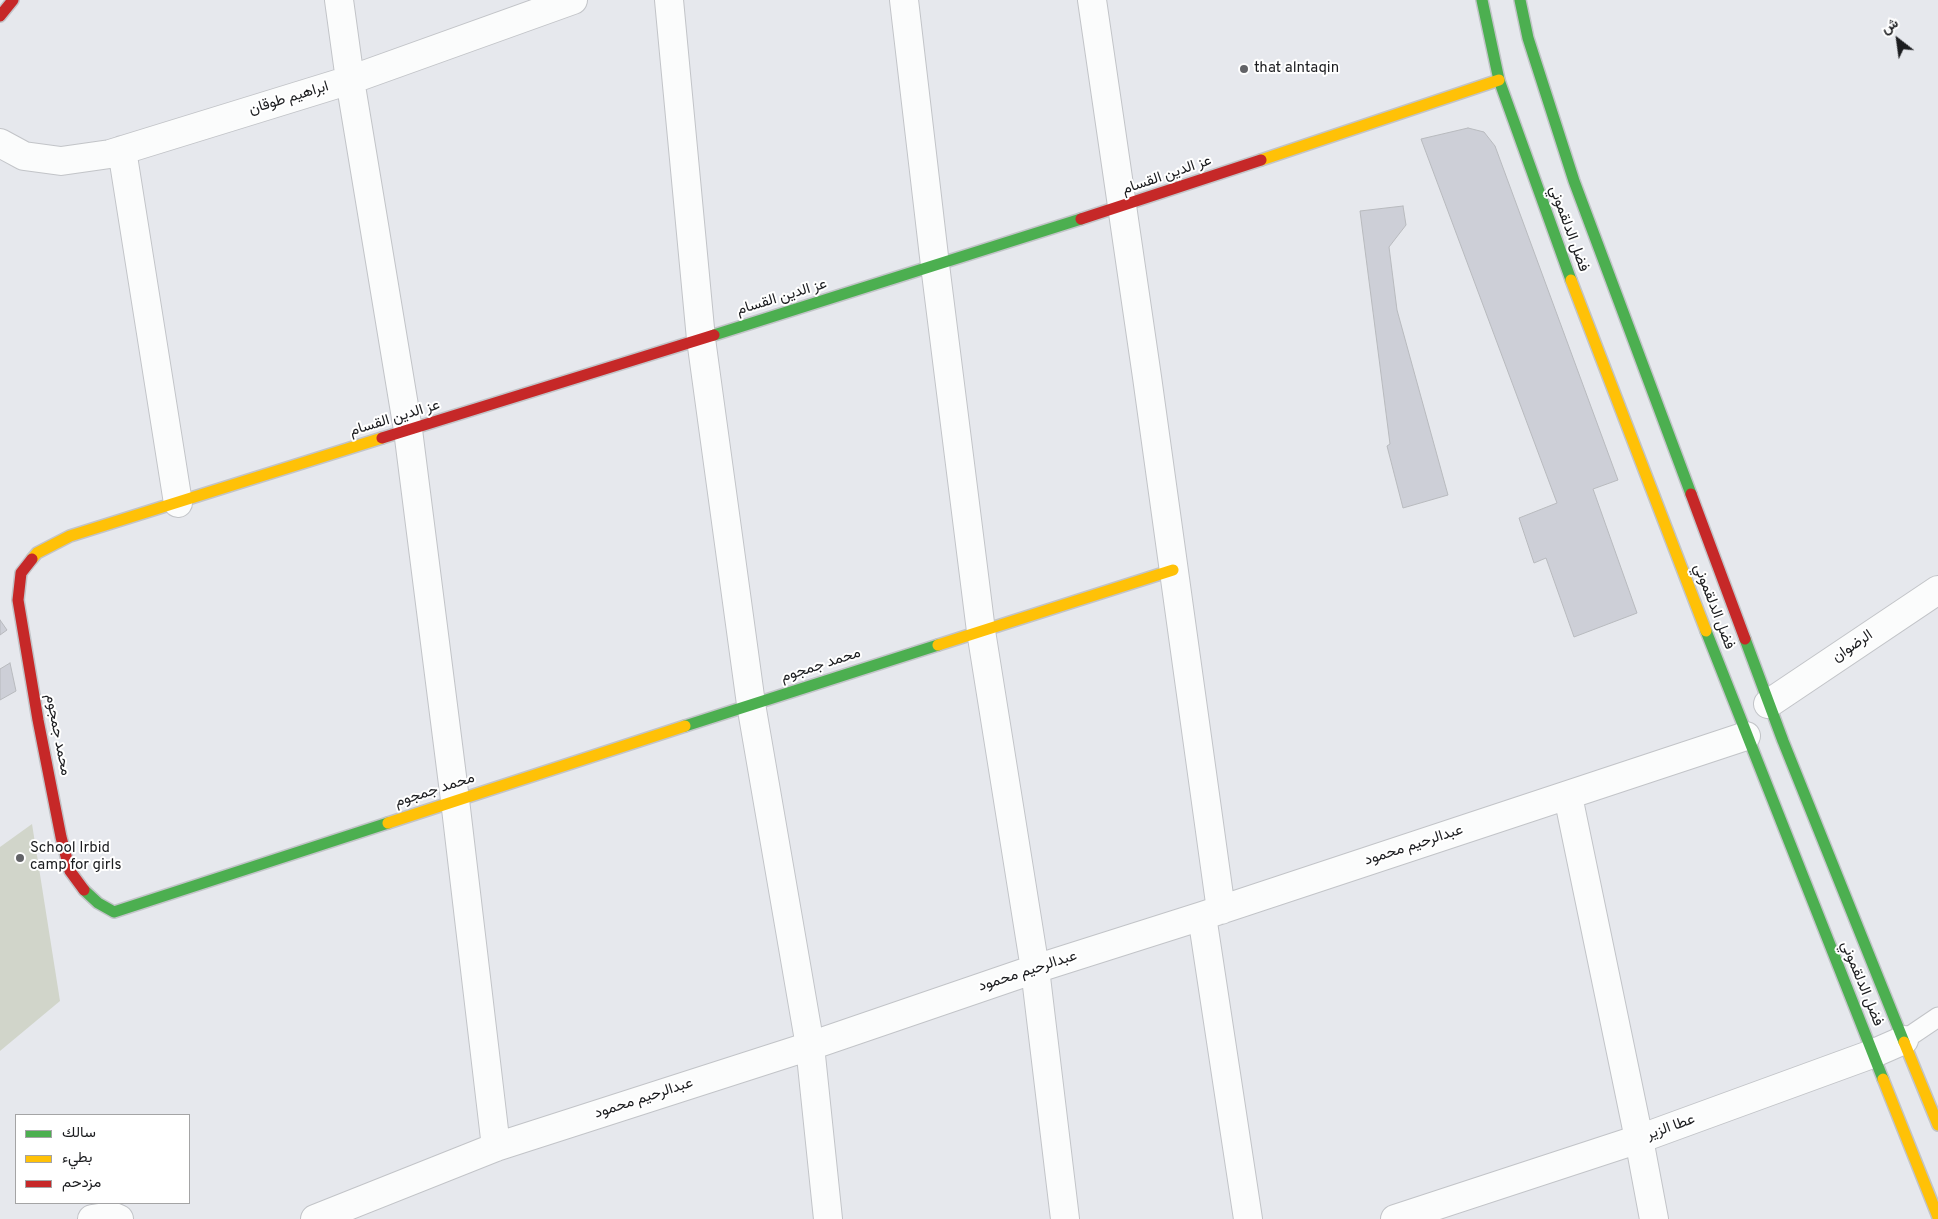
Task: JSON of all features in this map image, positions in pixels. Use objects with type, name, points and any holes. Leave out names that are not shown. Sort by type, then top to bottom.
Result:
[{"type":"street","points":[[0,16],[13,0]]},
{"type":"street","points":[[339,0],[350,80],[408,430],[455,800],[496,1147]]},
{"type":"street","name":"ابراهيم طوقان","points":[[0,143],[24,156],[61,161],[110,154],[350,80],[573,0]]},
{"type":"street","points":[[669,0],[701,338],[751,704],[810,1046],[828,1219]]},
{"type":"street","points":[[904,0],[981,631],[1035,969],[1065,1219]]},
{"type":"street","points":[[1092,0],[1148,377],[1173,570],[1248,1219]]},
{"type":"street","name":"فضل الدلقموني","points":[[1482,0],[1499,80],[1561,254],[1746,736],[1938,1217]]},
{"type":"street","name":"فضل الدلقموني","points":[[1520,0],[1528,38],[1574,181],[1768,704],[1938,1126]]},
{"type":"street","name":"عز الدين القسام","points":[[70,536],[1122,207],[1499,80]]},
{"type":"street","points":[[122,150],[178,503]]},
{"type":"street","name":"محمد جمجوم","points":[[70,536],[37,553],[21,573],[18,600],[38,720],[70,871],[85,892],[98,903],[114,912],[751,704],[1173,570]]},
{"type":"street","name":"الرضوان","points":[[1768,704],[1938,590]]},
{"type":"street","name":"عبدالرحيم محمود","points":[[315,1219],[496,1147],[810,1046],[1035,969],[1212,913],[1746,736]]},
{"type":"street","points":[[1568,796],[1654,1219]]},
{"type":"street","name":"عطا الزير","points":[[1395,1219],[1639,1140],[1872,1054],[1904,1040]]},
{"type":"street","points":[[92,1219],[112,1216],[120,1219]]},
{"type":"lane","name":"عطا الزير","points":[[1904,1040],[1938,1017]]},
{"type":"shaded area","points":[[32,824],[60,1001],[0,1051],[0,847]]},
{"type":"building","points":[[1468,128],[1484,132],[1495,146],[1618,480],[1593,489],[1637,613],[1574,637],[1546,558],[1534,563],[1519,518],[1557,503],[1421,139]]},
{"type":"building","points":[[1403,206],[1406,225],[1389,247],[1397,310],[1448,495],[1403,508],[1387,446],[1390,444],[1360,211]]},
{"type":"building","points":[[0,620],[7,630],[0,635]]},
{"type":"building","points":[[10,663],[16,691],[0,700],[0,669]]},
{"type":"traffic: fast","points":[[1482,0],[1499,80],[1571,280]]},
{"type":"traffic: fast","points":[[1520,0],[1528,38],[1574,181],[1691,494]]},
{"type":"traffic: fast","points":[[714,335],[1081,219]]},
{"type":"traffic: fast","points":[[1706,631],[1883,1079]]},
{"type":"traffic: fast","points":[[1745,639],[1783,741],[1904,1042]]},
{"type":"traffic: fast","points":[[685,726],[938,645]]},
{"type":"traffic: fast","points":[[84,890],[98,903],[114,912],[388,823]]},
{"type":"traffic: slow","points":[[1261,160],[1499,80]]},
{"type":"traffic: slow","points":[[1571,280],[1706,631]]},
{"type":"traffic: slow","points":[[32,559],[37,553],[70,536],[382,438]]},
{"type":"traffic: slow","points":[[938,645],[1173,570]]},
{"type":"traffic: slow","points":[[388,823],[685,726]]},
{"type":"traffic: slow","points":[[1904,1042],[1938,1125]]},
{"type":"traffic: slow","points":[[1883,1079],[1938,1217]]},
{"type":"traffic: jam","points":[[0,16],[13,0]]},
{"type":"traffic: jam","points":[[1081,219],[1261,160]]},
{"type":"traffic: jam","points":[[382,438],[714,335]]},
{"type":"traffic: jam","points":[[1691,494],[1745,639]]},
{"type":"traffic: jam","points":[[32,559],[21,573],[18,600],[38,720],[61,837],[70,871],[84,890]]},
{"type":"place","name":"that alntaqin","points":[[1244,69]]},
{"type":"place","name":"School Irbid camp for girls","points":[[20,858]]}]
